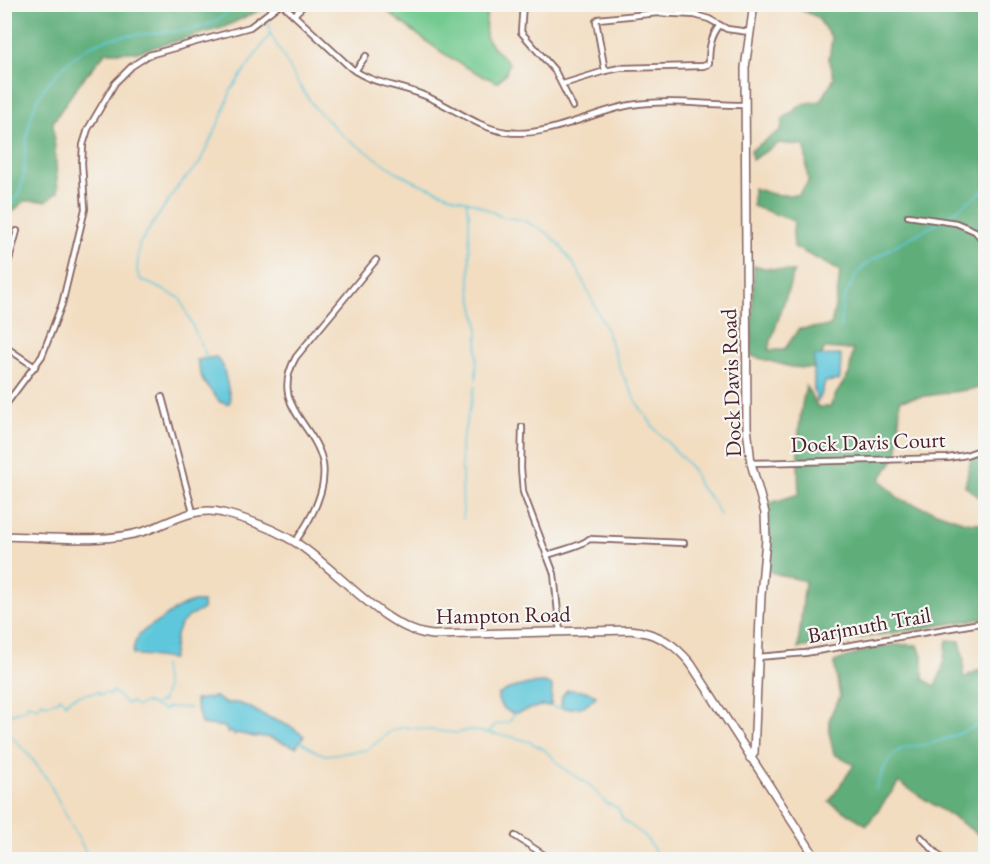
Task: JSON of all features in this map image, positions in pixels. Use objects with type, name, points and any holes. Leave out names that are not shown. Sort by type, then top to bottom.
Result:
[{"type":"main road","name":"Dock Davis Road","points":[[750,758],[754,753],[766,542],[765,513],[751,463],[747,427],[745,68],[754,4]]},
{"type":"main road","name":"Hampton Road","points":[[4,536],[122,536],[147,530],[194,512],[225,513],[275,531],[295,542],[396,623],[409,630],[433,635],[630,630],[653,634],[675,646],[691,664],[817,860]]},
{"type":"street","points":[[4,406],[35,367],[49,340],[58,314],[85,209],[82,155],[86,136],[115,83],[132,66],[149,55],[250,27],[281,4],[356,71],[374,80],[426,96],[481,125],[508,132],[537,131],[619,108],[653,102],[745,105]]},
{"type":"street","points":[[294,15],[305,4]]},
{"type":"street","points":[[523,4],[521,32],[555,71],[573,107]]},
{"type":"street","points":[[681,14],[682,4]]},
{"type":"street","points":[[606,71],[596,21],[598,19],[638,14],[681,14],[709,19],[719,26],[749,32]]},
{"type":"street","points":[[563,84],[606,71],[664,66],[703,66],[708,64],[710,44],[719,26]]},
{"type":"street","points":[[356,71],[366,56]]},
{"type":"street","points":[[908,216],[956,223],[975,231],[986,244]]},
{"type":"street","points":[[4,278],[17,231]]},
{"type":"street","points":[[295,542],[317,503],[324,477],[322,462],[313,442],[289,400],[289,369],[296,357],[376,261]]},
{"type":"street","points":[[4,346],[35,367]]},
{"type":"street","points":[[162,397],[194,512]]},
{"type":"street","points":[[522,427],[520,468],[523,492],[554,574],[560,632]]},
{"type":"street","name":"Dock Davis Court","points":[[751,463],[948,458],[986,448]]},
{"type":"street","points":[[547,555],[583,545],[589,539],[684,543]]},
{"type":"street","name":"Barjmuth Trail","points":[[758,657],[805,653],[986,622]]},
{"type":"street","points":[[515,836],[552,860]]},
{"type":"street","points":[[921,837],[943,860]]},
{"type":"green space","points":[[5,4],[271,5],[222,28],[137,52],[106,52],[78,85],[53,122],[58,192],[46,201],[25,201],[5,218]]},
{"type":"green space","points":[[379,5],[488,5],[487,38],[509,63],[506,73],[497,82],[481,75],[435,48]]},
{"type":"green space","points":[[790,5],[985,5],[985,387],[900,400],[898,454],[880,479],[899,499],[965,522],[985,524],[985,618],[798,648],[805,581],[769,572],[767,504],[799,494],[798,440],[806,386],[818,407],[830,407],[849,374],[853,350],[824,348],[819,369],[791,367],[751,356],[754,266],[794,272],[768,350],[784,350],[799,329],[831,326],[838,290],[840,271],[794,247],[794,221],[753,206],[753,188],[776,195],[798,195],[808,182],[805,146],[779,143],[752,160],[751,150],[781,130],[783,119],[803,104],[821,101],[834,78],[829,59],[832,38],[817,17]]},
{"type":"green space","points":[[985,452],[985,502],[965,486],[971,459]]},
{"type":"green space","points":[[947,640],[960,641],[964,659],[963,678],[985,667],[986,838],[984,839],[899,782],[867,825],[829,802],[854,765],[834,754],[830,737],[830,719],[840,697],[834,662],[885,646],[918,645],[923,658],[923,679],[935,686],[942,670]]},
{"type":"water","points":[[841,355],[839,380],[825,382],[817,401],[814,389],[814,356]]},
{"type":"water","points":[[216,357],[223,366],[230,397],[230,402],[227,404],[220,402],[203,381],[197,360]]},
{"type":"water","points":[[203,602],[203,609],[182,623],[172,659],[133,654],[136,640],[143,631],[186,604]]},
{"type":"water","points":[[545,683],[552,686],[551,706],[540,706],[514,714],[501,705],[498,695],[509,689]]},
{"type":"water","points":[[567,690],[586,691],[596,696],[581,707],[561,708],[562,696]]},
{"type":"water","points":[[215,697],[225,703],[237,703],[249,707],[291,727],[304,736],[296,747],[270,738],[237,733],[234,735],[231,731],[228,734],[225,727],[201,724],[195,700]]},
{"type":"waterway","points":[[4,208],[12,203],[21,188],[28,130],[36,104],[49,82],[73,58],[97,43],[112,38],[180,31],[212,23],[238,4]]},
{"type":"waterway","points":[[255,4],[262,12]]},
{"type":"waterway","points":[[269,19],[270,33],[298,83],[314,107],[342,135],[397,172],[418,183],[476,204],[502,217],[523,220],[546,232],[559,244],[578,271],[606,329],[620,369],[637,403],[655,429],[694,472],[699,486],[711,499],[720,515]]},
{"type":"waterway","points":[[207,358],[180,298],[140,279],[137,271],[139,244],[179,185],[199,164],[222,116],[231,90],[270,34]]},
{"type":"waterway","points":[[942,220],[986,189]]},
{"type":"waterway","points":[[466,202],[469,214],[470,287],[478,325],[476,380]]},
{"type":"waterway","points":[[840,328],[843,301],[856,275],[865,265],[896,245],[938,223]]},
{"type":"waterway","points":[[463,519],[461,445],[475,386]]},
{"type":"waterway","points":[[155,704],[162,702],[166,689],[163,665]]},
{"type":"waterway","points":[[4,716],[25,709],[28,704],[38,708],[42,702],[46,704],[58,701],[60,697],[65,704],[80,695],[98,692],[101,695],[107,693],[110,695],[113,691],[127,704],[131,702],[137,707],[144,702],[164,710],[169,707],[190,708]]},
{"type":"waterway","points":[[551,706],[563,707]]},
{"type":"waterway","points":[[489,732],[495,725],[509,722],[515,713]]},
{"type":"waterway","points":[[876,789],[887,764],[901,749],[940,741],[986,721]]},
{"type":"waterway","points":[[300,741],[326,755],[367,750],[391,731],[403,727],[457,733],[469,730],[530,742],[545,750],[564,769],[590,785],[606,803],[618,808],[623,820],[644,835],[661,860]]},
{"type":"waterway","points":[[4,729],[46,777],[90,860]]}]
